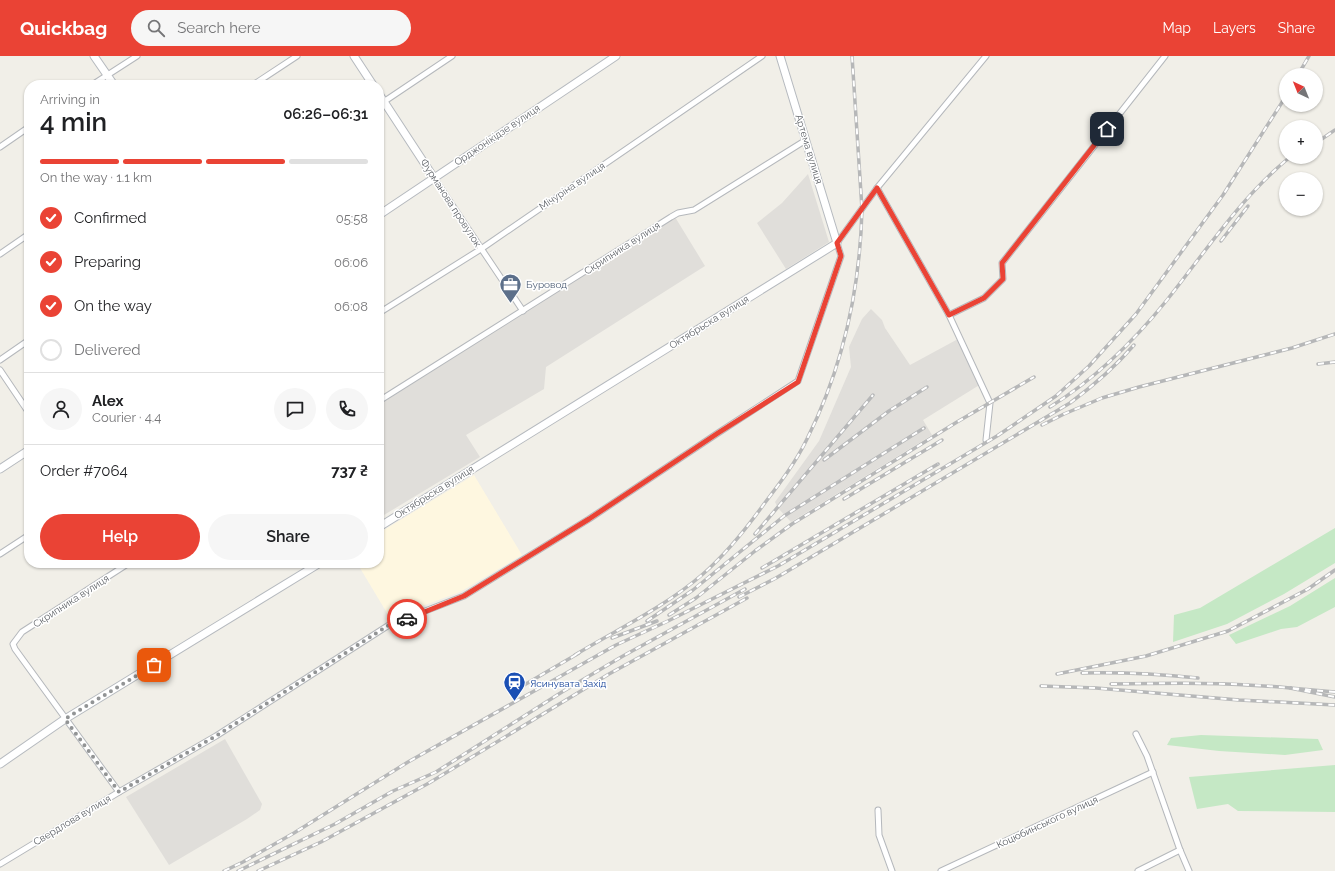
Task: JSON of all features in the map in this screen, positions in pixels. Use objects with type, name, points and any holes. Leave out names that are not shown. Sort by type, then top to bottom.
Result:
[{"type":"main road","points":[[94,56],[110,80]]},
{"type":"main road","points":[[354,56],[370,80]]},
{"type":"main road","name":"Орджонікідзе вулиця","points":[[384,212],[616,56]]},
{"type":"main road","name":"Артема вулиця","points":[[780,56],[837,243]]},
{"type":"main road","name":"Фурманова провулок","points":[[384,107],[434,178]]},
{"type":"main road","name":"Октябрьска вулиця","points":[[384,524],[837,243]]},
{"type":"main road","points":[[0,469],[24,453]]},
{"type":"main road","points":[[0,764],[65,719],[312,568]]},
{"type":"street","points":[[100,80],[137,56]]},
{"type":"street","points":[[261,80],[297,56]]},
{"type":"street","points":[[384,101],[452,56]]},
{"type":"street","name":"Мічуріна вулиця","points":[[384,310],[481,249],[762,56]]},
{"type":"street","name":"Октябрьска вулиця","points":[[837,243],[877,188],[986,56]]},
{"type":"street","points":[[949,315],[984,298],[1003,279],[1002,263],[1165,56]]},
{"type":"street","points":[[0,147],[24,131]]},
{"type":"street","name":"Скрипника вулиця","points":[[384,398],[671,217],[678,213],[694,210],[806,140]]},
{"type":"street","name":"Фурманова провулок","points":[[434,178],[523,311]]},
{"type":"street","points":[[877,188],[949,315],[990,403],[986,440]]},
{"type":"street","points":[[0,254],[24,237]]},
{"type":"street","name":"Свердлова вулиця","points":[[0,864],[119,792],[216,736],[389,625],[464,596],[589,519],[718,433],[798,382],[841,256],[837,243]]},
{"type":"street","points":[[0,360],[24,343]]},
{"type":"street","points":[[0,370],[24,406]]},
{"type":"street","points":[[0,554],[24,538]]},
{"type":"street","name":"Скрипника вулиця","points":[[65,719],[15,649],[13,644],[22,632],[121,568]]},
{"type":"street","points":[[65,719],[119,792]]},
{"type":"street","points":[[1136,734],[1148,756],[1180,850],[1190,871]]},
{"type":"street","name":"Коцюбинського вулиця","points":[[941,871],[1153,772]]},
{"type":"street","points":[[878,810],[879,835],[892,871]]},
{"type":"street","points":[[1138,871],[1180,850]]},
{"type":"shaded area","points":[[808,174],[829,242],[786,269],[757,223],[782,203]]},
{"type":"shaded area","points":[[675,217],[705,266],[546,367],[544,389],[466,435],[480,457],[384,515],[384,402]]},
{"type":"shaded area","points":[[871,309],[882,320],[885,328],[910,365],[958,339],[981,384],[923,420],[932,435],[791,522],[778,508],[775,502],[819,441],[851,367],[849,347],[862,319]]},
{"type":"shaded area","points":[[474,475],[522,555],[460,592],[390,618],[360,568],[384,568],[384,530]]},
{"type":"shaded area","points":[[225,739],[262,804],[260,810],[169,865],[126,797]]},
{"type":"green space","points":[[1335,528],[1335,563],[1284,594],[1227,624],[1173,642],[1174,615],[1200,608]]},
{"type":"green space","points":[[1335,578],[1335,607],[1297,627],[1281,629],[1236,644],[1229,635],[1290,606]]},
{"type":"green space","points":[[1201,735],[1318,739],[1323,750],[1285,755],[1219,751],[1167,745],[1171,738]]},
{"type":"green space","points":[[1335,765],[1335,812],[1238,811],[1228,804],[1197,809],[1189,777]]},
{"type":"railway","points":[[575,655],[673,597],[703,574],[720,558],[750,523],[798,456],[820,412],[840,356],[847,327],[858,269],[861,239],[862,209],[852,56]]},
{"type":"railway","points":[[1302,68],[1309,56]]},
{"type":"railway","points":[[224,871],[294,833],[408,762],[616,645],[668,621],[778,566],[997,436],[1056,396],[1089,366],[1136,314],[1223,195],[1279,107]]},
{"type":"railway","points":[[1323,138],[1335,130]]},
{"type":"railway","points":[[1050,407],[1098,372],[1141,330],[1167,300],[1240,207],[1282,164]]},
{"type":"railway","points":[[1221,241],[1248,206]]},
{"type":"railway","points":[[1042,425],[1102,398],[1139,387],[1292,348],[1335,334]]},
{"type":"railway","points":[[739,597],[776,578],[1070,403],[1104,376],[1134,345]]},
{"type":"railway","points":[[1318,364],[1335,362]]},
{"type":"railway","points":[[669,615],[696,598],[755,551],[792,524],[957,422],[1034,377]]},
{"type":"railway","points":[[824,460],[889,411],[927,387]]},
{"type":"railway","points":[[755,534],[873,395]]},
{"type":"railway","points":[[647,621],[693,590],[784,516],[924,428]]},
{"type":"railway","points":[[844,499],[942,440]]},
{"type":"railway","points":[[762,568],[938,464]]},
{"type":"railway","points":[[1057,674],[1146,656],[1228,631],[1308,589],[1335,570]]},
{"type":"railway","points":[[238,871],[335,824],[393,791],[436,772],[562,692],[623,656],[745,589]]},
{"type":"railway","points":[[258,871],[321,842],[429,783],[609,674],[747,598]]},
{"type":"railway","points":[[612,638],[657,621]]},
{"type":"railway","points":[[519,688],[579,653]]},
{"type":"railway","points":[[1082,673],[1169,675],[1198,678]]},
{"type":"railway","points":[[1111,684],[1223,684],[1290,688]]},
{"type":"railway","points":[[1041,686],[1096,688],[1239,700],[1335,705]]},
{"type":"railway","points":[[1335,692],[1290,688],[1335,697]]},
{"type":"way so far","points":[[154,665],[65,719],[119,792],[236,724],[389,625],[407,619]]},
{"type":"place","name":"Буровод","points":[[510,304]]},
{"type":"place","name":"Ясинувата Захід","points":[[515,702]]},
{"type":"route","points":[[407,619],[464,596],[589,519],[718,433],[798,382],[841,256],[837,243],[877,188],[949,315],[984,298],[1003,279],[1002,263],[1107,129]]}]
